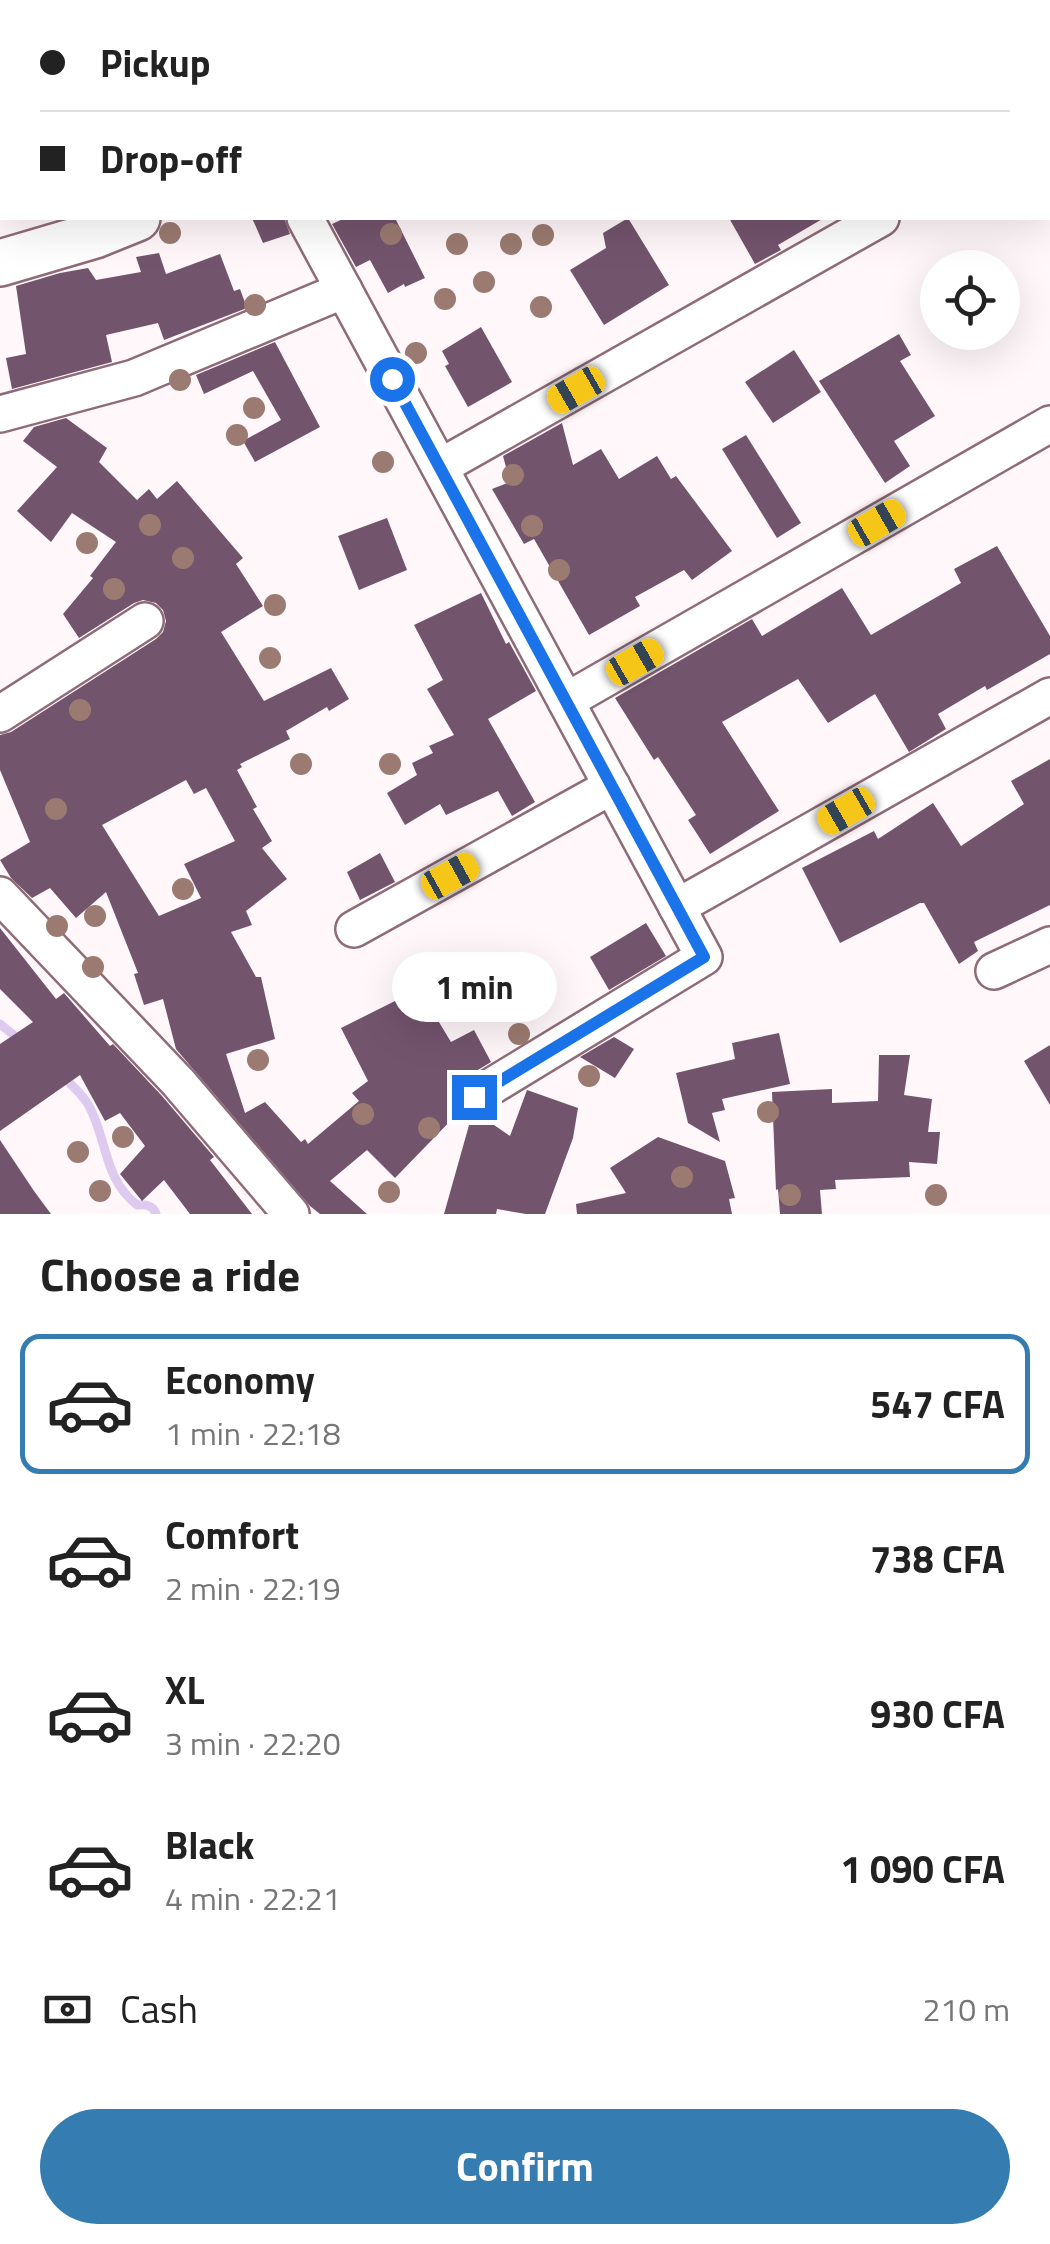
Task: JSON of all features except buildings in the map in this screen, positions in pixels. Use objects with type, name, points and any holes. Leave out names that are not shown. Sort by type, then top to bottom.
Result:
[{"type":"main road","points":[[0,263],[132,220]]},
{"type":"street","points":[[306,220],[704,957],[474,1097]]},
{"type":"street","points":[[440,467],[877,220]]},
{"type":"street","points":[[0,414],[134,378],[344,290]]},
{"type":"street","points":[[566,701],[1050,424]]},
{"type":"street","points":[[0,714],[145,621]]},
{"type":"street","points":[[677,907],[1050,696]]},
{"type":"street","points":[[354,929],[612,786]]},
{"type":"street","points":[[0,895],[178,1082],[290,1214]]},
{"type":"street","points":[[994,971],[1050,945]]},
{"type":"waterway","points":[[0,1024],[20,1040]]},
{"type":"waterway","points":[[62,1076],[89,1106],[118,1183],[137,1205],[149,1206],[156,1214]]},
{"type":"route","points":[[392,379],[704,957],[474,1097]]}]
